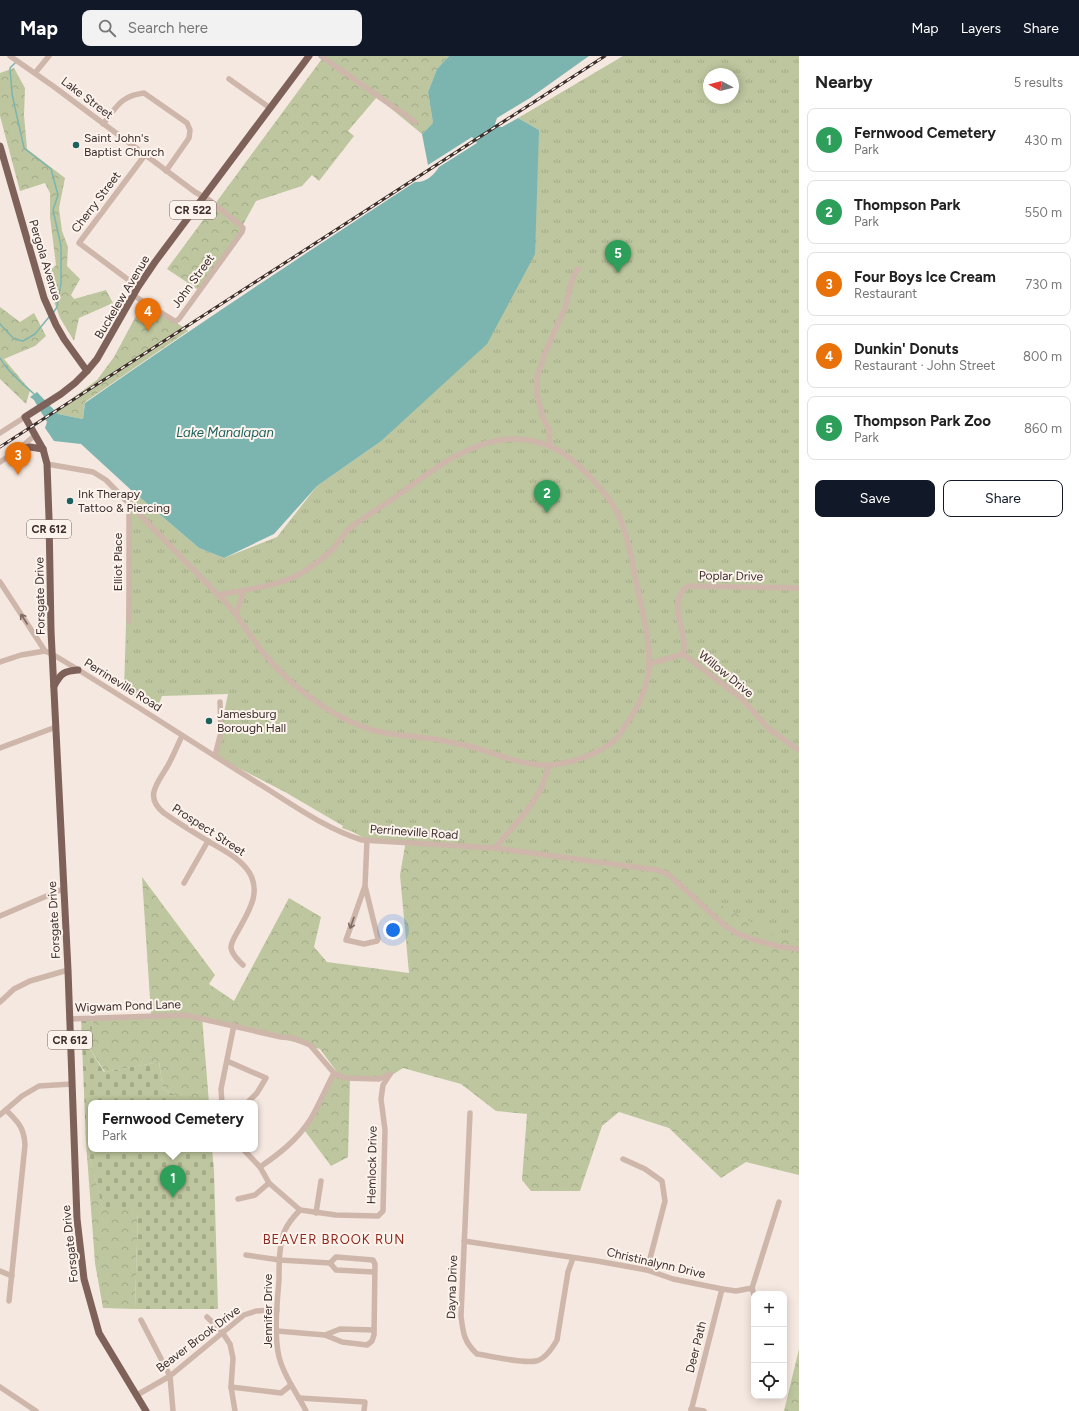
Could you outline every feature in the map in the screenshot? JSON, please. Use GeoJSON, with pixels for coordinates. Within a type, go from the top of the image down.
{"type":"FeatureCollection","features":[{"type":"Feature","properties":{"kind":"main road","name":"Buckelew Avenue"},"geometry":{"type":"LineString","coordinates":[[25,417],[75,383],[87,371],[104,347],[138,287],[203,197],[309,56]]}},
{"type":"Feature","properties":{"kind":"main road","name":"Pergola Avenue"},"geometry":{"type":"LineString","coordinates":[[0,146],[37,279],[49,311],[56,325],[87,371]]}},
{"type":"Feature","properties":{"kind":"main road","name":"Forsgate Drive"},"geometry":{"type":"LineString","coordinates":[[25,417],[42,449],[47,464],[49,653],[54,686],[56,726],[68,970],[77,1219],[84,1279],[99,1332],[146,1411]]}},
{"type":"Feature","properties":{"kind":"main road"},"geometry":{"type":"LineString","coordinates":[[18,450],[30,447],[42,449]]}},
{"type":"Feature","properties":{"kind":"main road"},"geometry":{"type":"LineString","coordinates":[[54,686],[59,675],[64,672],[78,670]]}},
{"type":"Feature","properties":{"kind":"street"},"geometry":{"type":"LineString","coordinates":[[35,73],[49,56]]}},
{"type":"Feature","properties":{"kind":"street"},"geometry":{"type":"LineString","coordinates":[[321,56],[415,122]]}},
{"type":"Feature","properties":{"kind":"street","name":"Lake Street"},"geometry":{"type":"LineString","coordinates":[[11,57],[35,73],[145,156],[240,224],[243,228],[242,232]]}},
{"type":"Feature","properties":{"kind":"street"},"geometry":{"type":"LineString","coordinates":[[230,79],[270,108]]}},
{"type":"Feature","properties":{"kind":"street"},"geometry":{"type":"LineString","coordinates":[[103,124],[123,99],[134,94],[144,93],[187,123],[190,130],[189,138],[166,171]]}},
{"type":"Feature","properties":{"kind":"street","name":"Cherry Street"},"geometry":{"type":"LineString","coordinates":[[138,287],[79,243],[145,156]]}},
{"type":"Feature","properties":{"kind":"street","name":"John Street"},"geometry":{"type":"LineString","coordinates":[[133,295],[172,320],[176,321],[179,319],[242,232]]}},
{"type":"Feature","properties":{"kind":"street"},"geometry":{"type":"LineString","coordinates":[[550,446],[549,429],[537,395],[537,377],[545,353],[565,308],[571,283],[576,271],[579,269]]}},
{"type":"Feature","properties":{"kind":"street","name":"CR 522"},"geometry":{"type":"LineString","coordinates":[[0,433],[25,417]]}},
{"type":"Feature","properties":{"kind":"street"},"geometry":{"type":"LineString","coordinates":[[0,462],[18,450],[35,435]]}},
{"type":"Feature","properties":{"kind":"street"},"geometry":{"type":"LineString","coordinates":[[47,464],[93,472],[106,480],[218,595],[228,604],[264,653],[293,683],[315,701],[339,717],[380,732],[435,739],[534,764],[549,765],[586,757],[615,740],[634,713],[642,697],[647,680],[649,664],[647,639],[628,541],[620,518],[608,497],[577,464],[550,446],[523,439],[496,440],[472,448],[444,463],[349,529],[330,551],[295,577],[218,595]]}},
{"type":"Feature","properties":{"kind":"street","name":"Elliot Place"},"geometry":{"type":"LineString","coordinates":[[129,504],[129,621]]}},
{"type":"Feature","properties":{"kind":"street"},"geometry":{"type":"LineString","coordinates":[[0,582],[49,653],[15,656],[0,662]]}},
{"type":"Feature","properties":{"kind":"street","name":"Poplar Drive"},"geometry":{"type":"LineString","coordinates":[[683,654],[684,644],[678,610],[678,600],[681,590],[688,586],[799,588]]}},
{"type":"Feature","properties":{"kind":"street"},"geometry":{"type":"LineString","coordinates":[[236,614],[244,590]]}},
{"type":"Feature","properties":{"kind":"street","name":"Perrineville Road"},"geometry":{"type":"LineString","coordinates":[[49,653],[108,687],[182,736],[331,828],[349,836],[367,840],[495,848],[642,868],[668,874],[724,925],[738,934],[781,947],[799,949]]}},
{"type":"Feature","properties":{"kind":"street","name":"Willow Drive"},"geometry":{"type":"LineString","coordinates":[[649,664],[683,654],[741,698],[769,729],[799,750]]}},
{"type":"Feature","properties":{"kind":"street"},"geometry":{"type":"LineString","coordinates":[[215,756],[221,732],[220,702]]}},
{"type":"Feature","properties":{"kind":"street"},"geometry":{"type":"LineString","coordinates":[[0,748],[56,726]]}},
{"type":"Feature","properties":{"kind":"street","name":"Prospect Street"},"geometry":{"type":"LineString","coordinates":[[182,736],[168,766],[154,790],[154,800],[158,808],[164,813],[235,858],[248,871],[253,879],[255,888],[252,906],[233,940],[231,947],[235,956],[243,965]]}},
{"type":"Feature","properties":{"kind":"street"},"geometry":{"type":"LineString","coordinates":[[495,848],[524,814],[536,797],[543,784],[549,765]]}},
{"type":"Feature","properties":{"kind":"street"},"geometry":{"type":"LineString","coordinates":[[365,886],[346,940],[364,944],[377,941],[378,939],[365,886],[367,840]]}},
{"type":"Feature","properties":{"kind":"street"},"geometry":{"type":"LineString","coordinates":[[184,883],[208,841]]}},
{"type":"Feature","properties":{"kind":"street"},"geometry":{"type":"LineString","coordinates":[[0,916],[64,889]]}},
{"type":"Feature","properties":{"kind":"street"},"geometry":{"type":"LineString","coordinates":[[0,1002],[14,989],[30,982],[68,970]]}},
{"type":"Feature","properties":{"kind":"street","name":"Wigwam Pond Lane"},"geometry":{"type":"LineString","coordinates":[[69,1019],[185,1015],[281,1037],[293,1038],[310,1045],[334,1073]]}},
{"type":"Feature","properties":{"kind":"street"},"geometry":{"type":"LineString","coordinates":[[222,1100],[221,1089],[234,1025]]}},
{"type":"Feature","properties":{"kind":"street"},"geometry":{"type":"LineString","coordinates":[[227,1061],[266,1078],[250,1100]]}},
{"type":"Feature","properties":{"kind":"street"},"geometry":{"type":"LineString","coordinates":[[260,1167],[282,1152],[298,1136],[310,1120],[334,1073]]}},
{"type":"Feature","properties":{"kind":"street","name":"Hemlock Drive"},"geometry":{"type":"LineString","coordinates":[[300,1210],[336,1215],[378,1216],[383,1211],[385,1130],[381,1098],[383,1085],[390,1074],[379,1079],[374,1079],[344,1078],[334,1073]]}},
{"type":"Feature","properties":{"kind":"street"},"geometry":{"type":"LineString","coordinates":[[0,1116],[22,1096],[39,1086],[72,1084]]}},
{"type":"Feature","properties":{"kind":"street"},"geometry":{"type":"LineString","coordinates":[[6,1110],[21,1128],[24,1134],[25,1145],[9,1301]]}},
{"type":"Feature","properties":{"kind":"street","name":"Dayna Drive"},"geometry":{"type":"LineString","coordinates":[[470,1113],[461,1316],[465,1341],[477,1354],[537,1361],[553,1348],[558,1340],[568,1272],[573,1258]]}},
{"type":"Feature","properties":{"kind":"street"},"geometry":{"type":"LineString","coordinates":[[247,1152],[260,1167],[269,1183],[300,1210]]}},
{"type":"Feature","properties":{"kind":"street"},"geometry":{"type":"LineString","coordinates":[[623,1160],[645,1169],[662,1181],[665,1201],[647,1270]]}},
{"type":"Feature","properties":{"kind":"street"},"geometry":{"type":"LineString","coordinates":[[316,1213],[321,1181]]}},
{"type":"Feature","properties":{"kind":"street"},"geometry":{"type":"LineString","coordinates":[[238,1199],[255,1195],[269,1183]]}},
{"type":"Feature","properties":{"kind":"street"},"geometry":{"type":"LineString","coordinates":[[753,1291],[752,1288],[779,1202]]}},
{"type":"Feature","properties":{"kind":"street","name":"Jennifer Drive"},"geometry":{"type":"LineString","coordinates":[[300,1210],[291,1220],[284,1232],[280,1260],[277,1331],[279,1355],[284,1373],[306,1411]]}},
{"type":"Feature","properties":{"kind":"street","name":"Christinalynn Drive"},"geometry":{"type":"LineString","coordinates":[[464,1241],[647,1270],[673,1279],[722,1289],[736,1291],[752,1288]]}},
{"type":"Feature","properties":{"kind":"street"},"geometry":{"type":"LineString","coordinates":[[246,1255],[280,1260],[330,1263],[336,1270],[374,1272]]}},
{"type":"Feature","properties":{"kind":"street"},"geometry":{"type":"LineString","coordinates":[[277,1331],[325,1335],[342,1342],[367,1345],[372,1341],[374,1330],[375,1264],[373,1260],[336,1257],[330,1263]]}},
{"type":"Feature","properties":{"kind":"street"},"geometry":{"type":"LineString","coordinates":[[0,1271],[12,1276]]}},
{"type":"Feature","properties":{"kind":"street","name":"Deer Path"},"geometry":{"type":"LineString","coordinates":[[691,1410],[722,1289]]}},
{"type":"Feature","properties":{"kind":"street","name":"Beaver Brook Drive"},"geometry":{"type":"LineString","coordinates":[[137,1395],[170,1376],[244,1315],[256,1311],[277,1310]]}},
{"type":"Feature","properties":{"kind":"street"},"geometry":{"type":"LineString","coordinates":[[207,1317],[222,1332],[230,1344],[233,1358],[231,1387],[235,1411]]}},
{"type":"Feature","properties":{"kind":"street"},"geometry":{"type":"LineString","coordinates":[[141,1320],[170,1376],[173,1411]]}},
{"type":"Feature","properties":{"kind":"street"},"geometry":{"type":"LineString","coordinates":[[325,1335],[340,1330],[374,1330]]}},
{"type":"Feature","properties":{"kind":"street"},"geometry":{"type":"LineString","coordinates":[[231,1387],[281,1393],[291,1385]]}},
{"type":"Feature","properties":{"kind":"street"},"geometry":{"type":"LineString","coordinates":[[0,1387],[36,1411]]}},
{"type":"Feature","properties":{"kind":"street"},"geometry":{"type":"LineString","coordinates":[[299,1398],[365,1402],[364,1411]]}},
{"type":"Feature","properties":{"kind":"street"},"geometry":{"type":"LineString","coordinates":[[691,1410],[704,1411]]}},
{"type":"Feature","properties":{"kind":"green space"},"geometry":{"type":"Polygon","coordinates":[[[324,56],[449,56],[437,69],[428,92],[433,123],[422,134],[377,97],[348,131],[354,136],[319,181],[312,175],[302,186],[256,201],[226,256],[200,291],[167,269],[324,56]]]}},
{"type":"Feature","properties":{"kind":"green space"},"geometry":{"type":"Polygon","coordinates":[[[623,56],[799,56],[799,940],[782,940],[668,874],[495,848],[367,840],[285,792],[215,756],[228,694],[162,696],[157,709],[124,691],[130,489],[199,548],[224,558],[277,537],[317,486],[380,442],[539,130],[518,118],[623,56]]]}},
{"type":"Feature","properties":{"kind":"green space"},"geometry":{"type":"Polygon","coordinates":[[[14,68],[25,88],[24,115],[27,149],[65,178],[59,208],[62,231],[68,247],[67,266],[80,279],[71,295],[74,299],[106,290],[113,303],[79,318],[74,341],[60,318],[46,275],[56,265],[50,217],[50,193],[45,183],[20,191],[0,116],[0,73],[14,68]]]}},
{"type":"Feature","properties":{"kind":"green space"},"geometry":{"type":"Polygon","coordinates":[[[799,199],[799,1175],[746,1162],[721,1178],[669,1128],[619,1112],[602,1126],[580,1191],[531,1191],[522,1180],[527,1114],[496,1111],[461,1084],[403,1068],[386,1079],[350,1078],[348,1157],[331,1166],[305,1131],[337,1072],[320,1049],[202,1017],[209,1100],[178,1100],[177,1096],[163,1089],[159,1062],[105,1072],[90,1049],[93,1017],[151,1014],[142,877],[215,975],[209,984],[234,1001],[289,898],[321,917],[314,947],[327,962],[409,973],[400,875],[406,840],[359,834],[342,828],[351,805],[799,199]]]}},
{"type":"Feature","properties":{"kind":"green space"},"geometry":{"type":"Polygon","coordinates":[[[145,299],[188,331],[85,402],[83,419],[58,414],[55,411],[97,380],[114,357],[145,299]]]}},
{"type":"Feature","properties":{"kind":"green space"},"geometry":{"type":"Polygon","coordinates":[[[0,307],[20,322],[34,313],[46,336],[35,346],[4,359],[30,390],[26,404],[0,379],[0,307]]]}},
{"type":"Feature","properties":{"kind":"green space"},"geometry":{"type":"Polygon","coordinates":[[[93,1017],[90,1049],[104,1072],[159,1062],[163,1089],[177,1096],[178,1100],[88,1100],[88,1150],[86,1142],[81,1018],[93,1017]]]}},
{"type":"Feature","properties":{"kind":"green space"},"geometry":{"type":"Polygon","coordinates":[[[86,1142],[103,1209],[138,1210],[135,1309],[103,1308],[95,1263],[86,1142]]]}},
{"type":"Feature","properties":{"kind":"green space"},"geometry":{"type":"Polygon","coordinates":[[[88,1152],[212,1152],[218,1309],[135,1309],[138,1210],[103,1210],[88,1152]]]}},
{"type":"Feature","properties":{"kind":"green space"},"geometry":{"type":"Polygon","coordinates":[[[799,1349],[799,1411],[784,1411],[799,1349]]]}},
{"type":"Feature","properties":{"kind":"water","name":"Lake Manalapan"},"geometry":{"type":"Polygon","coordinates":[[[449,56],[589,56],[530,98],[497,118],[495,124],[498,127],[502,127],[518,118],[539,130],[535,254],[487,344],[380,442],[317,486],[274,534],[224,558],[199,548],[130,489],[81,444],[54,441],[45,428],[47,422],[34,400],[30,397],[37,392],[58,414],[83,419],[85,403],[373,209],[415,182],[423,181],[429,178],[439,167],[477,143],[472,137],[428,165],[422,134],[433,123],[428,92],[437,69],[449,56]]]}},
{"type":"Feature","properties":{"kind":"waterway"},"geometry":{"type":"LineString","coordinates":[[16,62],[10,68],[12,94],[24,148],[51,169],[58,195],[53,210],[61,246],[61,283],[57,307],[53,313]]}},
{"type":"Feature","properties":{"kind":"waterway"},"geometry":{"type":"LineString","coordinates":[[0,324],[14,339],[23,341],[35,334],[49,317]]}},
{"type":"Feature","properties":{"kind":"waterway"},"geometry":{"type":"LineString","coordinates":[[0,358],[11,373],[34,394]]}},
{"type":"Feature","properties":{"kind":"railway"},"geometry":{"type":"LineString","coordinates":[[0,447],[605,56]]}},
{"type":"Feature","properties":{"kind":"place","name":"Saint John's Baptist Church"},"geometry":{"type":"Point","coordinates":[76,145]}},
{"type":"Feature","properties":{"kind":"place","name":"Thompson Park Zoo"},"geometry":{"type":"Point","coordinates":[618,273]}},
{"type":"Feature","properties":{"kind":"place","name":"Dunkin' Donuts"},"geometry":{"type":"Point","coordinates":[148,331]}},
{"type":"Feature","properties":{"kind":"place","name":"Four Boys Ice Cream"},"geometry":{"type":"Point","coordinates":[18,475]}},
{"type":"Feature","properties":{"kind":"place","name":"Ink Therapy Tattoo & Piercing"},"geometry":{"type":"Point","coordinates":[70,501]}},
{"type":"Feature","properties":{"kind":"place","name":"Thompson Park"},"geometry":{"type":"Point","coordinates":[547,513]}},
{"type":"Feature","properties":{"kind":"place","name":"Jamesburg Borough Hall"},"geometry":{"type":"Point","coordinates":[209,721]}},
{"type":"Feature","properties":{"kind":"place","name":"Fernwood Cemetery"},"geometry":{"type":"Point","coordinates":[173,1198]}},
{"type":"Feature","properties":{"kind":"district","name":"BEAVER BROOK RUN"},"geometry":{"type":"Point","coordinates":[334,1239]}}]}
